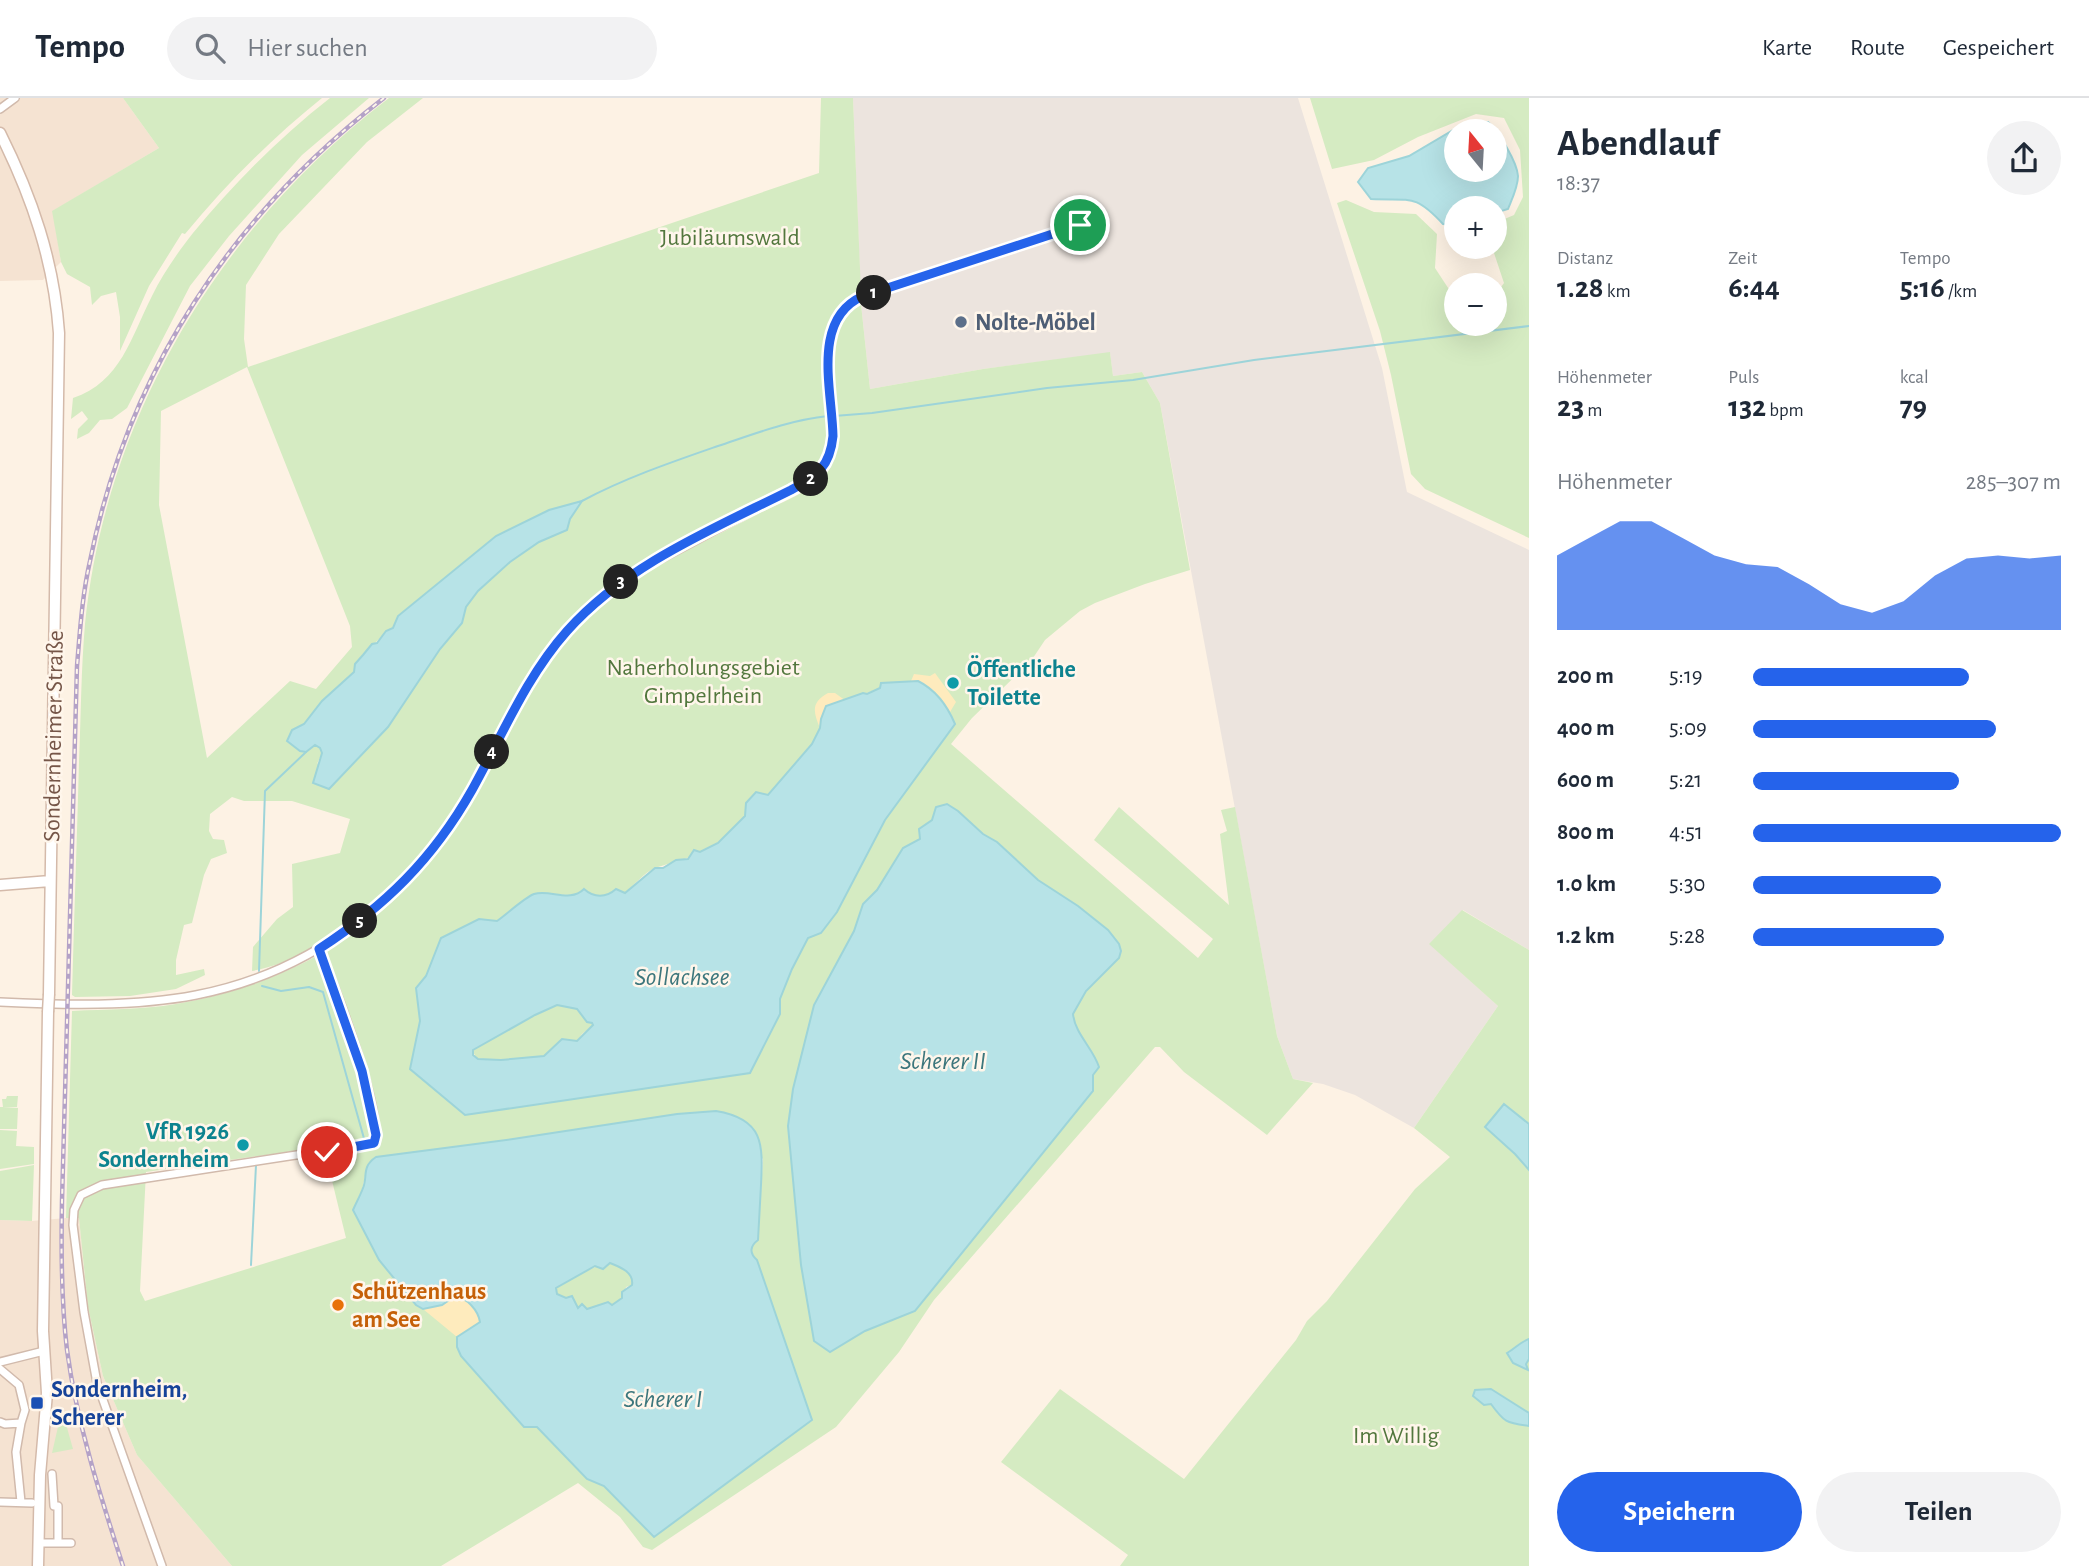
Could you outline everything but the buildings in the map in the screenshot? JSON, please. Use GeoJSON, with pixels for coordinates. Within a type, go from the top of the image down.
{"type":"FeatureCollection","features":[{"type":"Feature","properties":{"kind":"main road","name":"Sondernheimer Straße"},"geometry":{"type":"LineString","coordinates":[[0,132],[25,187],[45,242],[55,292],[59,333],[44,1351],[47,1393],[40,1475],[37,1566]]}},
{"type":"Feature","properties":{"kind":"main road"},"geometry":{"type":"LineString","coordinates":[[0,885],[50,881]]}},
{"type":"Feature","properties":{"kind":"street"},"geometry":{"type":"LineString","coordinates":[[0,108],[15,98]]}},
{"type":"Feature","properties":{"kind":"street"},"geometry":{"type":"LineString","coordinates":[[0,1002],[124,1003],[196,995],[257,978],[319,949],[376,909],[405,882],[433,849],[468,797],[539,668],[581,616],[615,586],[653,562],[812,478],[829,458],[833,425],[829,337],[836,318],[854,301],[1093,220]]}},
{"type":"Feature","properties":{"kind":"street"},"geometry":{"type":"LineString","coordinates":[[162,1566],[97,1383],[78,1273],[74,1210],[81,1195],[97,1186],[374,1143],[376,1135],[372,1108],[362,1071],[319,949]]}},
{"type":"Feature","properties":{"kind":"street"},"geometry":{"type":"LineString","coordinates":[[0,1362],[44,1351]]}},
{"type":"Feature","properties":{"kind":"street"},"geometry":{"type":"LineString","coordinates":[[0,1369],[19,1385],[25,1410],[16,1452],[21,1502]]}},
{"type":"Feature","properties":{"kind":"street"},"geometry":{"type":"LineString","coordinates":[[0,1422],[21,1423]]}},
{"type":"Feature","properties":{"kind":"street"},"geometry":{"type":"LineString","coordinates":[[52,1474],[54,1506],[58,1506],[58,1543]]}},
{"type":"Feature","properties":{"kind":"street"},"geometry":{"type":"LineString","coordinates":[[0,1502],[32,1503]]}},
{"type":"Feature","properties":{"kind":"street"},"geometry":{"type":"LineString","coordinates":[[38,1543],[71,1544]]}},
{"type":"Feature","properties":{"kind":"shaded area"},"geometry":{"type":"Polygon","coordinates":[[[0,98],[123,98],[159,148],[53,211],[61,262],[43,280],[0,281],[0,98]]]}},
{"type":"Feature","properties":{"kind":"shaded area","name":"Nolte-Möbel"},"geometry":{"type":"Polygon","coordinates":[[[853,98],[1298,98],[1382,368],[1407,492],[1529,550],[1529,950],[1463,910],[1430,944],[1498,1006],[1414,1128],[1355,1095],[1323,1084],[1293,1079],[1277,1036],[1160,403],[1142,372],[1113,376],[1110,353],[983,369],[870,389],[861,304],[853,98]]]}},
{"type":"Feature","properties":{"kind":"shaded area"},"geometry":{"type":"Polygon","coordinates":[[[79,1218],[88,1307],[103,1376],[137,1455],[232,1566],[0,1566],[0,1220],[79,1218]]]}},
{"type":"Feature","properties":{"kind":"green space"},"geometry":{"type":"Polygon","coordinates":[[[123,98],[322,98],[267,145],[185,234],[182,233],[149,286],[120,351],[120,317],[116,292],[101,296],[92,305],[90,287],[67,274],[61,262],[52,211],[159,148],[123,98]]]}},
{"type":"Feature","properties":{"kind":"green space"},"geometry":{"type":"Polygon","coordinates":[[[330,98],[369,98],[302,155],[229,236],[190,286],[127,408],[112,419],[100,420],[89,433],[77,439],[78,429],[88,419],[82,411],[71,419],[73,398],[89,391],[114,370],[152,296],[182,248],[241,179],[330,98]]]}},
{"type":"Feature","properties":{"kind":"green space","name":"Jubiläumswald"},"geometry":{"type":"Polygon","coordinates":[[[389,98],[423,98],[367,142],[279,234],[246,285],[244,339],[248,367],[819,173],[821,98],[853,98],[861,293],[839,309],[828,329],[824,352],[828,428],[823,452],[810,474],[635,569],[575,617],[533,672],[466,795],[436,840],[416,866],[392,890],[340,933],[282,963],[252,971],[253,947],[277,919],[293,907],[292,864],[340,853],[350,819],[292,801],[244,801],[232,797],[210,814],[209,831],[213,839],[224,840],[227,853],[211,859],[204,875],[192,923],[184,925],[176,960],[176,975],[204,969],[205,975],[176,989],[130,996],[75,997],[72,995],[85,624],[97,546],[118,471],[146,399],[182,330],[225,265],[274,204],[329,148],[389,98]],[[247,367],[161,411],[159,505],[207,758],[290,681],[316,689],[352,647],[350,626],[247,367]],[[581,502],[428,593],[398,616],[393,628],[371,648],[355,672],[322,701],[304,724],[292,730],[306,752],[315,745],[320,748],[322,753],[317,764],[440,649],[462,623],[466,607],[478,591],[510,562],[539,542],[567,530],[570,519],[581,502]]]}},
{"type":"Feature","properties":{"kind":"green space"},"geometry":{"type":"Polygon","coordinates":[[[1310,98],[1529,98],[1529,538],[1425,489],[1411,474],[1380,331],[1337,203],[1346,200],[1374,212],[1416,214],[1437,234],[1435,268],[1444,282],[1444,336],[1507,336],[1507,273],[1501,273],[1496,259],[1507,259],[1507,218],[1514,215],[1523,197],[1520,150],[1507,119],[1476,114],[1463,119],[1444,119],[1444,127],[1374,160],[1332,169],[1310,98]]]}},
{"type":"Feature","properties":{"kind":"green space","name":"Naherholungsgebiet Gimpelrhein"},"geometry":{"type":"Polygon","coordinates":[[[861,304],[870,389],[983,369],[1110,352],[1113,376],[1142,372],[1160,403],[1190,570],[1145,584],[1080,611],[1045,640],[1031,661],[972,718],[951,744],[1198,958],[1213,939],[1094,840],[1119,807],[1229,905],[1220,834],[1227,831],[1221,810],[1235,807],[1277,1036],[1293,1079],[1313,1083],[1267,1135],[1184,1072],[1160,1047],[1155,1047],[934,1300],[899,1352],[836,1427],[652,1550],[643,1547],[620,1517],[578,1483],[441,1566],[232,1566],[137,1455],[103,1376],[88,1307],[79,1218],[66,1218],[72,1011],[176,1004],[224,993],[270,978],[313,958],[352,934],[389,904],[422,871],[452,833],[545,669],[579,626],[617,593],[654,568],[804,491],[828,471],[836,452],[838,429],[833,356],[836,335],[844,317],[861,304]],[[880,688],[846,701],[820,728],[812,744],[768,795],[746,803],[745,816],[709,848],[651,870],[625,893],[613,892],[599,897],[580,893],[535,894],[497,921],[441,938],[426,976],[416,989],[420,1020],[410,1069],[465,1115],[780,1014],[780,999],[808,938],[821,933],[885,820],[955,724],[880,688]],[[936,807],[932,820],[920,839],[903,849],[877,890],[863,904],[854,931],[814,1005],[793,1089],[788,1126],[801,1265],[814,1341],[830,1352],[865,1331],[915,1311],[1092,1086],[1093,1075],[1099,1067],[1077,1028],[1073,1014],[1086,991],[1119,958],[1121,951],[1114,937],[1078,906],[1038,880],[958,811],[936,807]],[[716,1111],[677,1114],[376,1157],[369,1165],[359,1196],[379,1260],[416,1305],[423,1309],[455,1296],[461,1356],[524,1427],[537,1427],[587,1479],[604,1486],[654,1537],[812,1420],[751,1252],[758,1240],[763,1159],[716,1111]],[[336,1145],[146,1172],[140,1291],[145,1301],[346,1238],[326,1156],[336,1145]]]}},
{"type":"Feature","properties":{"kind":"green space","name":"Im Willig"},"geometry":{"type":"Polygon","coordinates":[[[1462,910],[1529,950],[1529,1124],[1504,1105],[1529,1143],[1529,1566],[1120,1566],[1128,1555],[1001,1462],[1060,1389],[1184,1479],[1296,1340],[1307,1321],[1327,1301],[1415,1189],[1450,1157],[1414,1128],[1498,1006],[1429,944],[1462,910]]]}},
{"type":"Feature","properties":{"kind":"green space"},"geometry":{"type":"Polygon","coordinates":[[[557,1005],[578,1009],[593,1025],[577,1041],[562,1040],[544,1056],[477,1059],[472,1050],[557,1005]]]}},
{"type":"Feature","properties":{"kind":"green space"},"geometry":{"type":"Polygon","coordinates":[[[18,1096],[17,1107],[3,1107],[2,1099],[18,1096]]]}},
{"type":"Feature","properties":{"kind":"green space"},"geometry":{"type":"Polygon","coordinates":[[[0,1107],[18,1108],[17,1129],[0,1129],[0,1107]]]}},
{"type":"Feature","properties":{"kind":"green space"},"geometry":{"type":"Polygon","coordinates":[[[0,1130],[17,1131],[16,1146],[34,1147],[34,1164],[0,1169],[0,1130]]]}},
{"type":"Feature","properties":{"kind":"green space"},"geometry":{"type":"Polygon","coordinates":[[[34,1165],[32,1221],[0,1220],[0,1171],[34,1165]]]}},
{"type":"Feature","properties":{"kind":"green space"},"geometry":{"type":"Polygon","coordinates":[[[610,1263],[626,1271],[632,1280],[632,1285],[626,1287],[623,1298],[612,1305],[608,1302],[591,1308],[578,1308],[573,1301],[557,1294],[556,1288],[568,1280],[610,1263]]]}},
{"type":"Feature","properties":{"kind":"green space"},"geometry":{"type":"Polygon","coordinates":[[[64,1417],[73,1449],[52,1453],[60,1418],[64,1417]]]}},
{"type":"Feature","properties":{"kind":"sand"},"geometry":{"type":"Polygon","coordinates":[[[935,673],[956,702],[950,712],[941,698],[911,681],[914,674],[930,676],[935,673]]]}},
{"type":"Feature","properties":{"kind":"sand"},"geometry":{"type":"Polygon","coordinates":[[[835,693],[846,701],[839,701],[823,712],[820,728],[815,708],[822,696],[835,693]]]}},
{"type":"Feature","properties":{"kind":"sand"},"geometry":{"type":"Polygon","coordinates":[[[455,1296],[471,1305],[480,1322],[457,1337],[423,1309],[442,1305],[455,1296]]]}},
{"type":"Feature","properties":{"kind":"water"},"geometry":{"type":"Polygon","coordinates":[[[1444,135],[1444,182],[1507,182],[1507,148],[1518,176],[1508,209],[1507,196],[1444,196],[1444,224],[1418,203],[1371,199],[1358,182],[1368,168],[1409,156],[1444,135]]]}},
{"type":"Feature","properties":{"kind":"water"},"geometry":{"type":"Polygon","coordinates":[[[582,501],[570,519],[567,530],[539,542],[510,562],[478,591],[466,607],[462,623],[440,649],[388,727],[329,789],[313,783],[322,753],[315,745],[306,752],[300,751],[287,741],[292,730],[304,724],[322,701],[354,672],[355,664],[372,644],[377,643],[386,631],[393,628],[398,616],[496,536],[549,510],[582,501]]]}},
{"type":"Feature","properties":{"kind":"water","name":"Sollachsee"},"geometry":{"type":"Polygon","coordinates":[[[918,681],[940,699],[955,724],[885,820],[837,912],[821,933],[808,938],[780,999],[780,1014],[750,1073],[465,1115],[410,1069],[420,1021],[416,988],[426,976],[441,938],[479,919],[497,921],[534,894],[573,895],[584,889],[600,896],[616,889],[625,893],[655,868],[663,868],[676,860],[688,859],[694,850],[700,852],[718,843],[745,816],[746,803],[756,792],[768,795],[812,744],[826,706],[867,694],[880,688],[881,683],[918,681]],[[557,1005],[473,1050],[473,1055],[478,1059],[501,1060],[544,1056],[562,1039],[577,1041],[593,1025],[587,1022],[577,1009],[557,1005]]]}},
{"type":"Feature","properties":{"kind":"water","name":"Scherer II"},"geometry":{"type":"Polygon","coordinates":[[[947,804],[983,834],[997,842],[1038,880],[1108,930],[1119,944],[1119,958],[1086,991],[1073,1014],[1077,1028],[1099,1067],[1093,1075],[1093,1091],[915,1311],[865,1331],[830,1352],[814,1341],[801,1265],[788,1126],[793,1089],[814,1005],[854,931],[863,904],[877,890],[903,848],[920,839],[919,829],[932,820],[936,807],[947,804]]]}},
{"type":"Feature","properties":{"kind":"water"},"geometry":{"type":"Polygon","coordinates":[[[1504,1104],[1529,1124],[1529,1170],[1485,1127],[1504,1104]]]}},
{"type":"Feature","properties":{"kind":"water","name":"Scherer I"},"geometry":{"type":"Polygon","coordinates":[[[716,1111],[732,1115],[744,1120],[757,1136],[762,1157],[761,1185],[758,1240],[752,1247],[752,1252],[812,1420],[654,1537],[604,1486],[587,1479],[537,1427],[524,1427],[461,1356],[457,1337],[480,1322],[471,1305],[455,1296],[442,1305],[423,1309],[416,1305],[379,1260],[353,1210],[364,1184],[368,1165],[376,1157],[677,1114],[716,1111]],[[610,1263],[603,1269],[595,1266],[556,1288],[557,1294],[566,1298],[572,1296],[578,1308],[582,1304],[587,1309],[608,1302],[612,1305],[622,1298],[622,1292],[632,1285],[632,1280],[629,1273],[610,1263]]]}},
{"type":"Feature","properties":{"kind":"water"},"geometry":{"type":"Polygon","coordinates":[[[1529,1339],[1529,1359],[1526,1364],[1528,1370],[1513,1363],[1507,1353],[1529,1339]]]}},
{"type":"Feature","properties":{"kind":"water"},"geometry":{"type":"Polygon","coordinates":[[[1491,1389],[1529,1413],[1529,1426],[1506,1421],[1491,1404],[1484,1405],[1473,1396],[1475,1390],[1491,1389]]]}},
{"type":"Feature","properties":{"kind":"waterway"},"geometry":{"type":"LineString","coordinates":[[834,416],[1047,388],[1133,380],[1254,360],[1529,326]]}},
{"type":"Feature","properties":{"kind":"waterway"},"geometry":{"type":"LineString","coordinates":[[582,501],[666,464],[718,446],[786,424],[828,416]]}},
{"type":"Feature","properties":{"kind":"waterway"},"geometry":{"type":"LineString","coordinates":[[259,971],[265,791],[306,752]]}},
{"type":"Feature","properties":{"kind":"waterway"},"geometry":{"type":"LineString","coordinates":[[262,986],[281,991],[309,987],[323,992],[365,1142]]}},
{"type":"Feature","properties":{"kind":"waterway"},"geometry":{"type":"LineString","coordinates":[[251,1265],[256,1165]]}},
{"type":"Feature","properties":{"kind":"railway"},"geometry":{"type":"LineString","coordinates":[[123,1566],[83,1432],[71,1378],[63,1294],[62,1201],[77,666],[87,574],[107,492],[131,425],[160,362],[194,302],[234,246],[279,193],[329,144],[384,98]]}},
{"type":"Feature","properties":{"kind":"place","name":"Nolte-Möbel"},"geometry":{"type":"Point","coordinates":[961,322]}},
{"type":"Feature","properties":{"kind":"place","name":"Öffentliche Toilette"},"geometry":{"type":"Point","coordinates":[953,683]}},
{"type":"Feature","properties":{"kind":"place","name":"VfR 1926 Sondernheim"},"geometry":{"type":"Point","coordinates":[243,1145]}},
{"type":"Feature","properties":{"kind":"place","name":"Schützenhaus am See"},"geometry":{"type":"Point","coordinates":[338,1305]}},
{"type":"Feature","properties":{"kind":"place","name":"Sondernheim, Scherer"},"geometry":{"type":"Point","coordinates":[37,1403]}},
{"type":"Feature","properties":{"kind":"route"},"geometry":{"type":"LineString","coordinates":[[327,1152],[374,1143],[376,1135],[362,1071],[319,949],[376,909],[405,882],[433,849],[473,789],[546,657],[581,616],[615,586],[670,552],[812,478],[823,467],[829,458],[833,436],[829,337],[836,318],[854,301],[1080,225]]}}]}
